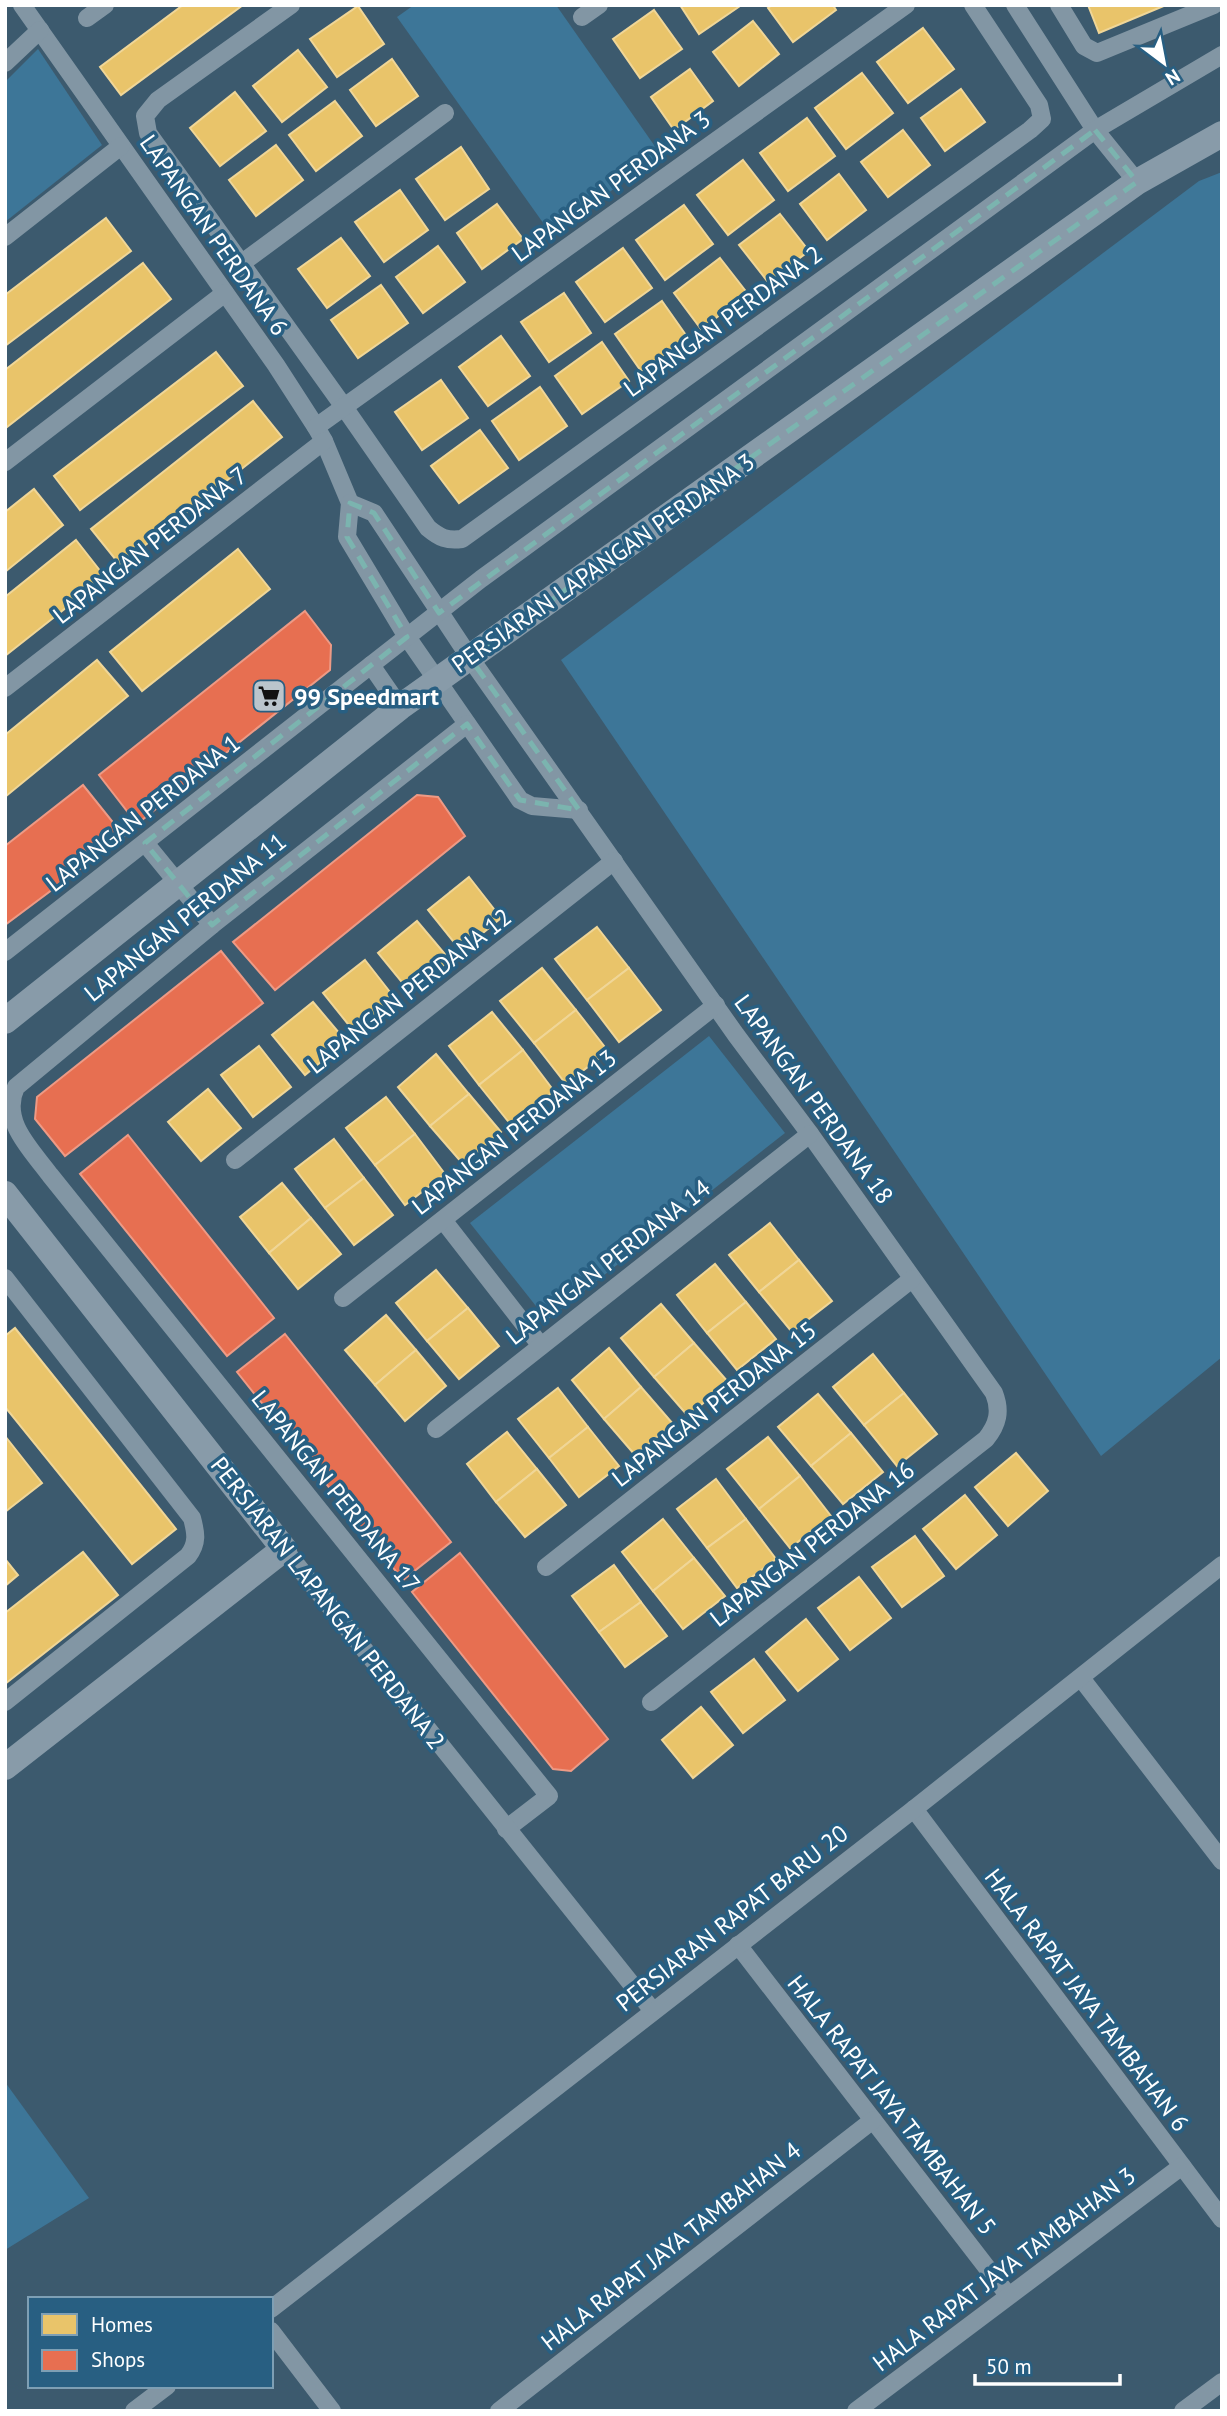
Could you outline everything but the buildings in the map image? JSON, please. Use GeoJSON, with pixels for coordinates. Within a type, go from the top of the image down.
{"type":"FeatureCollection","features":[{"type":"Feature","properties":{"kind":"street","name":"LAPANGAN PERDANA 6"},"geometry":{"type":"LineString","coordinates":[[22,5],[276,365],[320,434],[350,503],[347,537],[407,637],[437,680]]}},
{"type":"Feature","properties":{"kind":"street"},"geometry":{"type":"LineString","coordinates":[[87,18],[105,5]]}},
{"type":"Feature","properties":{"kind":"street"},"geometry":{"type":"LineString","coordinates":[[291,5],[158,100],[145,116],[148,133],[344,407]]}},
{"type":"Feature","properties":{"kind":"street"},"geometry":{"type":"LineString","coordinates":[[582,17],[599,5]]}},
{"type":"Feature","properties":{"kind":"street","name":"LAPANGAN PERDANA 3"},"geometry":{"type":"LineString","coordinates":[[320,434],[344,407],[906,5]]}},
{"type":"Feature","properties":{"kind":"street","name":"LAPANGAN PERDANA 2"},"geometry":{"type":"LineString","coordinates":[[344,407],[428,528],[440,538],[463,539],[1008,146],[1042,118],[1039,105],[973,5]]}},
{"type":"Feature","properties":{"kind":"street"},"geometry":{"type":"LineString","coordinates":[[1015,5],[1095,130],[1137,182]]}},
{"type":"Feature","properties":{"kind":"street"},"geometry":{"type":"LineString","coordinates":[[1059,5],[1084,46],[1097,53],[1214,5]]}},
{"type":"Feature","properties":{"kind":"street"},"geometry":{"type":"LineString","coordinates":[[5,64],[40,30]]}},
{"type":"Feature","properties":{"kind":"street"},"geometry":{"type":"LineString","coordinates":[[1095,130],[1222,55]]}},
{"type":"Feature","properties":{"kind":"street"},"geometry":{"type":"LineString","coordinates":[[242,264],[445,113]]}},
{"type":"Feature","properties":{"kind":"street","name":"LAPANGAN PERDANA 1"},"geometry":{"type":"LineString","coordinates":[[5,952],[492,570],[1095,130]]}},
{"type":"Feature","properties":{"kind":"street","name":"PERSIARAN LAPANGAN PERDANA 3"},"geometry":{"type":"LineString","coordinates":[[5,1021],[437,680],[1137,182],[1222,134]]}},
{"type":"Feature","properties":{"kind":"street"},"geometry":{"type":"LineString","coordinates":[[5,237],[121,146]]}},
{"type":"Feature","properties":{"kind":"street"},"geometry":{"type":"LineString","coordinates":[[5,461],[225,293]]}},
{"type":"Feature","properties":{"kind":"street","name":"LAPANGAN PERDANA 7"},"geometry":{"type":"LineString","coordinates":[[5,688],[320,434]]}},
{"type":"Feature","properties":{"kind":"street"},"geometry":{"type":"LineString","coordinates":[[350,503],[374,513],[439,612]]}},
{"type":"Feature","properties":{"kind":"street","name":"LAPANGAN PERDANA 18"},"geometry":{"type":"LineString","coordinates":[[439,612],[994,1393],[998,1404],[997,1419]]}},
{"type":"Feature","properties":{"kind":"street"},"geometry":{"type":"LineString","coordinates":[[371,665],[400,707]]}},
{"type":"Feature","properties":{"kind":"street"},"geometry":{"type":"LineString","coordinates":[[437,680],[520,800],[532,806],[579,810]]}},
{"type":"Feature","properties":{"kind":"street","name":"LAPANGAN PERDANA 11"},"geometry":{"type":"LineString","coordinates":[[50,1175],[12,1125],[9,1100],[16,1087],[212,925],[467,724]]}},
{"type":"Feature","properties":{"kind":"street"},"geometry":{"type":"LineString","coordinates":[[145,843],[212,925]]}},
{"type":"Feature","properties":{"kind":"street","name":"LAPANGAN PERDANA 12"},"geometry":{"type":"LineString","coordinates":[[235,1160],[614,861]]}},
{"type":"Feature","properties":{"kind":"street","name":"LAPANGAN PERDANA 13"},"geometry":{"type":"LineString","coordinates":[[343,1298],[716,1005]]}},
{"type":"Feature","properties":{"kind":"street","name":"LAPANGAN PERDANA 14"},"geometry":{"type":"LineString","coordinates":[[436,1429],[810,1134]]}},
{"type":"Feature","properties":{"kind":"street","name":"LAPANGAN PERDANA 17"},"geometry":{"type":"LineString","coordinates":[[50,1175],[549,1796],[506,1829]]}},
{"type":"Feature","properties":{"kind":"street","name":"PERSIARAN LAPANGAN PERDANA 2"},"geometry":{"type":"LineString","coordinates":[[5,1194],[653,2011]]}},
{"type":"Feature","properties":{"kind":"street"},"geometry":{"type":"LineString","coordinates":[[443,1220],[541,1346]]}},
{"type":"Feature","properties":{"kind":"street"},"geometry":{"type":"LineString","coordinates":[[5,1278],[192,1518],[196,1532],[195,1546],[188,1556],[5,1702]]}},
{"type":"Feature","properties":{"kind":"street","name":"LAPANGAN PERDANA 15"},"geometry":{"type":"LineString","coordinates":[[546,1567],[912,1279]]}},
{"type":"Feature","properties":{"kind":"street","name":"LAPANGAN PERDANA 16"},"geometry":{"type":"LineString","coordinates":[[651,1702],[986,1439],[994,1429],[997,1419]]}},
{"type":"Feature","properties":{"kind":"street"},"geometry":{"type":"LineString","coordinates":[[5,1768],[284,1549]]}},
{"type":"Feature","properties":{"kind":"street","name":"PERSIARAN RAPAT BARU 20"},"geometry":{"type":"LineString","coordinates":[[273,2307],[914,1809],[1222,1565]]}},
{"type":"Feature","properties":{"kind":"street"},"geometry":{"type":"LineString","coordinates":[[1081,1678],[1222,1861]]}},
{"type":"Feature","properties":{"kind":"street","name":"HALA RAPAT JAYA TAMBAHAN 6"},"geometry":{"type":"LineString","coordinates":[[914,1809],[1222,2219]]}},
{"type":"Feature","properties":{"kind":"street","name":"HALA RAPAT JAYA TAMBAHAN 5"},"geometry":{"type":"LineString","coordinates":[[738,1945],[1008,2295]]}},
{"type":"Feature","properties":{"kind":"street","name":"HALA RAPAT JAYA TAMBAHAN 4"},"geometry":{"type":"LineString","coordinates":[[499,2411],[873,2120]]}},
{"type":"Feature","properties":{"kind":"street","name":"HALA RAPAT JAYA TAMBAHAN 3"},"geometry":{"type":"LineString","coordinates":[[856,2411],[1182,2166]]}},
{"type":"Feature","properties":{"kind":"street"},"geometry":{"type":"LineString","coordinates":[[273,2334],[332,2411]]}},
{"type":"Feature","properties":{"kind":"street"},"geometry":{"type":"LineString","coordinates":[[1183,2411],[1222,2382]]}},
{"type":"Feature","properties":{"kind":"street"},"geometry":{"type":"LineString","coordinates":[[134,2411],[164,2388]]}},
{"type":"Feature","properties":{"kind":"highlighted area"},"geometry":{"type":"Polygon","coordinates":[[[1095,130],[1137,182],[470,658],[579,810],[520,800],[467,724],[212,925],[145,843],[407,637],[347,537],[350,503],[374,513],[439,613],[1095,130]]]}},
{"type":"Feature","properties":{"kind":"shaded area"},"geometry":{"type":"Polygon","coordinates":[[[414,5],[556,5],[661,155],[551,234],[397,17],[414,5]]]}},
{"type":"Feature","properties":{"kind":"shaded area"},"geometry":{"type":"Polygon","coordinates":[[[38,49],[102,145],[5,222],[5,82],[38,49]]]}},
{"type":"Feature","properties":{"kind":"shaded area"},"geometry":{"type":"Polygon","coordinates":[[[1222,172],[1222,1357],[1101,1456],[561,660],[1199,181],[1222,172]]]}},
{"type":"Feature","properties":{"kind":"shaded area"},"geometry":{"type":"Polygon","coordinates":[[[709,1036],[785,1133],[547,1320],[470,1223],[709,1036]]]}},
{"type":"Feature","properties":{"kind":"shaded area"},"geometry":{"type":"Polygon","coordinates":[[[5,2082],[89,2198],[5,2250],[5,2082]]]}},
{"type":"Feature","properties":{"kind":"place","name":"99 Speedmart"},"geometry":{"type":"Point","coordinates":[269,696]}}]}
